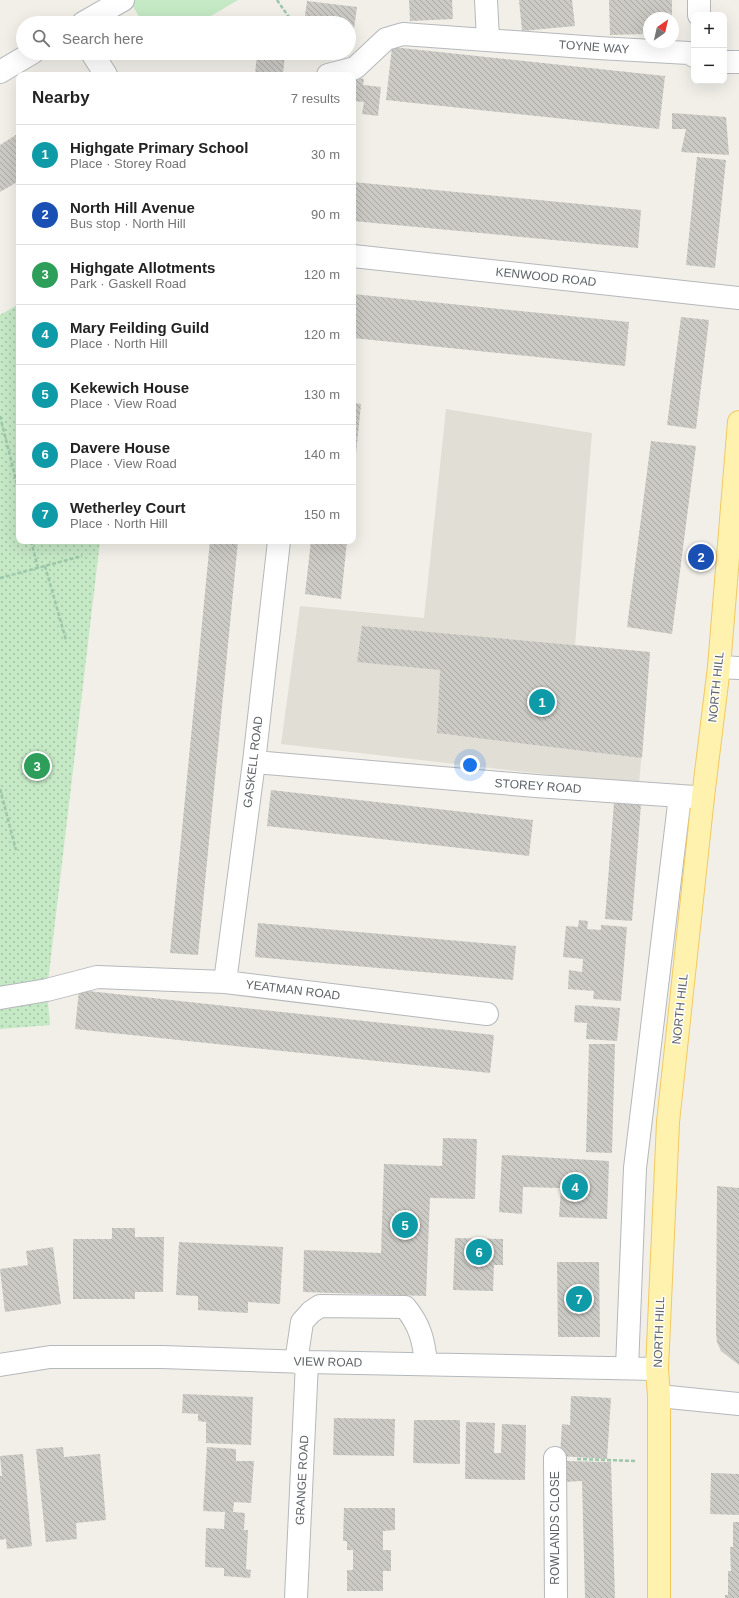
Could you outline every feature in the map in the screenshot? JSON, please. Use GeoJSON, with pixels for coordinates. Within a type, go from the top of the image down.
{"type":"FeatureCollection","features":[{"type":"Feature","properties":{"kind":"main road","name":"NORTH HILL"},"geometry":{"type":"LineString","coordinates":[[659,1598],[659,1396],[657,1369],[668,1122],[703,797],[729,668],[739,422]]}},
{"type":"Feature","properties":{"kind":"street"},"geometry":{"type":"LineString","coordinates":[[95,16],[124,0]]}},
{"type":"Feature","properties":{"kind":"street"},"geometry":{"type":"LineString","coordinates":[[486,0],[488,39]]}},
{"type":"Feature","properties":{"kind":"street"},"geometry":{"type":"LineString","coordinates":[[699,0],[699,12]]}},
{"type":"Feature","properties":{"kind":"street","name":"TOYNE WAY"},"geometry":{"type":"LineString","coordinates":[[340,72],[355,68],[386,39],[403,34],[598,48],[691,50]]}},
{"type":"Feature","properties":{"kind":"street"},"geometry":{"type":"LineString","coordinates":[[0,72],[20,60]]}},
{"type":"Feature","properties":{"kind":"street"},"geometry":{"type":"LineString","coordinates":[[96,60],[104,72]]}},
{"type":"Feature","properties":{"kind":"street"},"geometry":{"type":"LineString","coordinates":[[727,62],[739,62]]}},
{"type":"Feature","properties":{"kind":"street","name":"KENWOOD ROAD"},"geometry":{"type":"LineString","coordinates":[[356,256],[739,298]]}},
{"type":"Feature","properties":{"kind":"street","name":"GASKELL ROAD"},"geometry":{"type":"LineString","coordinates":[[226,982],[254,762],[279,544]]}},
{"type":"Feature","properties":{"kind":"street","name":"STOREY ROAD"},"geometry":{"type":"LineString","coordinates":[[254,762],[528,786],[703,797]]}},
{"type":"Feature","properties":{"kind":"street","name":"NORTH HILL"},"geometry":{"type":"LineString","coordinates":[[627,1368],[635,1168],[680,796]]}},
{"type":"Feature","properties":{"kind":"street","name":"YEATMAN ROAD"},"geometry":{"type":"LineString","coordinates":[[0,998],[47,990],[97,976],[226,982],[488,1014]]}},
{"type":"Feature","properties":{"kind":"street","name":"GRANGE ROAD"},"geometry":{"type":"LineString","coordinates":[[296,1598],[302,1322],[311,1312],[320,1306],[404,1307],[415,1319],[424,1343],[426,1364]]}},
{"type":"Feature","properties":{"kind":"street","name":"VIEW ROAD"},"geometry":{"type":"LineString","coordinates":[[0,1365],[50,1357],[162,1357],[302,1362],[657,1369]]}},
{"type":"Feature","properties":{"kind":"street"},"geometry":{"type":"LineString","coordinates":[[659,1396],[739,1404]]}},
{"type":"Feature","properties":{"kind":"street","name":"ROWLANDS CLOSE"},"geometry":{"type":"LineString","coordinates":[[555,1458],[556,1598]]}},
{"type":"Feature","properties":{"kind":"path"},"geometry":{"type":"LineString","coordinates":[[277,0],[288,16]]}},
{"type":"Feature","properties":{"kind":"path"},"geometry":{"type":"LineString","coordinates":[[0,416],[16,480]]}},
{"type":"Feature","properties":{"kind":"path"},"geometry":{"type":"LineString","coordinates":[[32,544],[38,568]]}},
{"type":"Feature","properties":{"kind":"path"},"geometry":{"type":"LineString","coordinates":[[0,578],[82,556]]}},
{"type":"Feature","properties":{"kind":"path"},"geometry":{"type":"LineString","coordinates":[[45,566],[66,640]]}},
{"type":"Feature","properties":{"kind":"path"},"geometry":{"type":"LineString","coordinates":[[0,789],[16,850]]}},
{"type":"Feature","properties":{"kind":"path"},"geometry":{"type":"LineString","coordinates":[[555,1458],[659,1462]]}},
{"type":"Feature","properties":{"kind":"shaded area"},"geometry":{"type":"Polygon","coordinates":[[[446,409],[592,433],[575,645],[650,652],[639,785],[281,744],[300,606],[424,618],[446,409]]]}},
{"type":"Feature","properties":{"kind":"green space"},"geometry":{"type":"Polygon","coordinates":[[[129,0],[238,0],[211,16],[139,16],[129,0]]]}},
{"type":"Feature","properties":{"kind":"green space"},"geometry":{"type":"Polygon","coordinates":[[[16,306],[16,544],[100,544],[47,990],[50,1025],[0,1029],[0,315],[16,306]]]}},
{"type":"Feature","properties":{"kind":"building"},"geometry":{"type":"Polygon","coordinates":[[[409,0],[452,0],[453,19],[410,21],[409,0]]]}},
{"type":"Feature","properties":{"kind":"building"},"geometry":{"type":"Polygon","coordinates":[[[519,0],[572,0],[575,26],[522,31],[519,0]]]}},
{"type":"Feature","properties":{"kind":"building"},"geometry":{"type":"Polygon","coordinates":[[[609,0],[672,0],[672,12],[643,12],[643,34],[610,35],[609,0]]]}},
{"type":"Feature","properties":{"kind":"building"},"geometry":{"type":"Polygon","coordinates":[[[307,1],[357,7],[356,16],[305,16],[307,1]]]}},
{"type":"Feature","properties":{"kind":"building"},"geometry":{"type":"Polygon","coordinates":[[[392,47],[665,76],[659,129],[386,100],[392,47]]]}},
{"type":"Feature","properties":{"kind":"building"},"geometry":{"type":"Polygon","coordinates":[[[256,60],[284,60],[283,72],[255,72],[256,60]]]}},
{"type":"Feature","properties":{"kind":"building"},"geometry":{"type":"Polygon","coordinates":[[[356,78],[364,79],[363,85],[381,87],[378,116],[362,114],[364,102],[356,101],[356,78]]]}},
{"type":"Feature","properties":{"kind":"building"},"geometry":{"type":"Polygon","coordinates":[[[672,113],[726,117],[729,155],[681,152],[686,129],[672,129],[672,113]]]}},
{"type":"Feature","properties":{"kind":"building"},"geometry":{"type":"Polygon","coordinates":[[[16,135],[16,183],[0,192],[0,145],[16,135]]]}},
{"type":"Feature","properties":{"kind":"building"},"geometry":{"type":"Polygon","coordinates":[[[697,157],[726,160],[715,268],[686,265],[697,157]]]}},
{"type":"Feature","properties":{"kind":"building"},"geometry":{"type":"Polygon","coordinates":[[[356,182],[641,210],[638,248],[356,221],[356,182]]]}},
{"type":"Feature","properties":{"kind":"building"},"geometry":{"type":"Polygon","coordinates":[[[356,294],[629,322],[625,366],[356,338],[356,294]]]}},
{"type":"Feature","properties":{"kind":"building"},"geometry":{"type":"Polygon","coordinates":[[[681,317],[709,320],[696,429],[667,425],[681,317]]]}},
{"type":"Feature","properties":{"kind":"building"},"geometry":{"type":"Polygon","coordinates":[[[356,403],[361,404],[356,454],[356,403]]]}},
{"type":"Feature","properties":{"kind":"building"},"geometry":{"type":"Polygon","coordinates":[[[651,441],[696,446],[672,634],[627,627],[651,441]]]}},
{"type":"Feature","properties":{"kind":"building"},"geometry":{"type":"Polygon","coordinates":[[[210,544],[238,544],[198,955],[170,953],[210,544]]]}},
{"type":"Feature","properties":{"kind":"building"},"geometry":{"type":"Polygon","coordinates":[[[311,544],[347,544],[341,599],[305,594],[311,544]]]}},
{"type":"Feature","properties":{"kind":"building"},"geometry":{"type":"Polygon","coordinates":[[[362,626],[650,652],[642,758],[437,733],[440,670],[357,662],[362,626]]]}},
{"type":"Feature","properties":{"kind":"building"},"geometry":{"type":"Polygon","coordinates":[[[271,790],[533,820],[529,856],[267,826],[271,790]]]}},
{"type":"Feature","properties":{"kind":"building"},"geometry":{"type":"Polygon","coordinates":[[[614,802],[641,804],[632,921],[605,919],[614,802]]]}},
{"type":"Feature","properties":{"kind":"building"},"geometry":{"type":"Polygon","coordinates":[[[579,920],[588,921],[587,929],[601,930],[601,925],[627,927],[621,1001],[593,999],[594,991],[568,989],[569,970],[582,972],[583,959],[563,957],[566,926],[578,927],[579,920]]]}},
{"type":"Feature","properties":{"kind":"building"},"geometry":{"type":"Polygon","coordinates":[[[258,923],[516,946],[513,980],[255,957],[258,923]]]}},
{"type":"Feature","properties":{"kind":"building"},"geometry":{"type":"Polygon","coordinates":[[[79,990],[494,1035],[490,1073],[75,1029],[79,990]]]}},
{"type":"Feature","properties":{"kind":"building"},"geometry":{"type":"Polygon","coordinates":[[[575,1005],[620,1008],[617,1041],[586,1039],[587,1023],[574,1022],[575,1005]]]}},
{"type":"Feature","properties":{"kind":"building"},"geometry":{"type":"Polygon","coordinates":[[[589,1044],[615,1044],[612,1153],[586,1152],[589,1044]]]}},
{"type":"Feature","properties":{"kind":"building"},"geometry":{"type":"Polygon","coordinates":[[[443,1138],[477,1139],[475,1199],[430,1198],[426,1296],[303,1292],[304,1250],[381,1253],[384,1164],[442,1166],[443,1138]]]}},
{"type":"Feature","properties":{"kind":"building"},"geometry":{"type":"Polygon","coordinates":[[[502,1155],[609,1161],[607,1219],[559,1217],[561,1188],[523,1187],[522,1214],[499,1212],[502,1155]]]}},
{"type":"Feature","properties":{"kind":"building"},"geometry":{"type":"Polygon","coordinates":[[[717,1186],[739,1188],[739,1365],[721,1351],[717,1342],[717,1186]]]}},
{"type":"Feature","properties":{"kind":"building"},"geometry":{"type":"Polygon","coordinates":[[[112,1228],[135,1228],[135,1237],[164,1237],[163,1292],[135,1292],[135,1299],[73,1299],[73,1239],[112,1239],[112,1228]]]}},
{"type":"Feature","properties":{"kind":"building"},"geometry":{"type":"Polygon","coordinates":[[[455,1238],[503,1239],[503,1265],[494,1265],[493,1291],[453,1290],[455,1238]]]}},
{"type":"Feature","properties":{"kind":"building"},"geometry":{"type":"Polygon","coordinates":[[[179,1242],[283,1247],[280,1304],[248,1302],[248,1313],[198,1310],[198,1296],[176,1295],[179,1242]]]}},
{"type":"Feature","properties":{"kind":"building"},"geometry":{"type":"Polygon","coordinates":[[[53,1247],[61,1304],[5,1312],[0,1269],[28,1265],[26,1251],[53,1247]]]}},
{"type":"Feature","properties":{"kind":"building"},"geometry":{"type":"Polygon","coordinates":[[[557,1262],[599,1262],[600,1337],[558,1337],[557,1262]]]}},
{"type":"Feature","properties":{"kind":"building"},"geometry":{"type":"Polygon","coordinates":[[[183,1394],[253,1397],[251,1445],[206,1443],[206,1422],[198,1421],[198,1414],[182,1413],[183,1394]]]}},
{"type":"Feature","properties":{"kind":"building"},"geometry":{"type":"Polygon","coordinates":[[[571,1396],[611,1398],[607,1459],[560,1456],[562,1424],[570,1425],[571,1396]]]}},
{"type":"Feature","properties":{"kind":"building"},"geometry":{"type":"Polygon","coordinates":[[[334,1418],[395,1419],[394,1456],[333,1455],[334,1418]]]}},
{"type":"Feature","properties":{"kind":"building"},"geometry":{"type":"Polygon","coordinates":[[[414,1420],[460,1420],[460,1464],[413,1463],[414,1420]]]}},
{"type":"Feature","properties":{"kind":"building"},"geometry":{"type":"Polygon","coordinates":[[[466,1422],[495,1423],[494,1453],[501,1453],[502,1424],[526,1425],[525,1480],[465,1479],[466,1422]]]}},
{"type":"Feature","properties":{"kind":"building"},"geometry":{"type":"Polygon","coordinates":[[[63,1447],[64,1457],[100,1454],[106,1520],[76,1523],[77,1539],[46,1542],[36,1449],[63,1447]]]}},
{"type":"Feature","properties":{"kind":"building"},"geometry":{"type":"Polygon","coordinates":[[[207,1447],[236,1449],[236,1461],[254,1461],[251,1503],[234,1502],[233,1512],[245,1513],[244,1530],[248,1530],[246,1569],[251,1570],[250,1578],[224,1576],[224,1568],[205,1567],[206,1528],[224,1529],[225,1512],[203,1511],[207,1447]]]}},
{"type":"Feature","properties":{"kind":"building"},"geometry":{"type":"Polygon","coordinates":[[[23,1454],[32,1546],[7,1549],[6,1539],[0,1540],[0,1476],[2,1476],[0,1456],[23,1454]]]}},
{"type":"Feature","properties":{"kind":"building"},"geometry":{"type":"Polygon","coordinates":[[[564,1461],[611,1462],[615,1598],[585,1598],[582,1481],[564,1482],[564,1461]]]}},
{"type":"Feature","properties":{"kind":"building"},"geometry":{"type":"Polygon","coordinates":[[[711,1473],[739,1474],[739,1515],[710,1514],[711,1473]]]}},
{"type":"Feature","properties":{"kind":"building"},"geometry":{"type":"Polygon","coordinates":[[[344,1508],[395,1508],[395,1530],[383,1531],[383,1550],[391,1550],[391,1571],[383,1571],[383,1591],[347,1591],[347,1570],[353,1570],[353,1550],[347,1550],[347,1541],[343,1541],[344,1508]]]}},
{"type":"Feature","properties":{"kind":"building"},"geometry":{"type":"Polygon","coordinates":[[[733,1522],[739,1522],[739,1598],[725,1598],[725,1595],[728,1595],[728,1571],[731,1571],[730,1547],[733,1547],[733,1522]]]}},
{"type":"Feature","properties":{"kind":"place","name":"North Hill Avenue"},"geometry":{"type":"Point","coordinates":[701,557]}},
{"type":"Feature","properties":{"kind":"place","name":"Highgate Primary School"},"geometry":{"type":"Point","coordinates":[542,702]}},
{"type":"Feature","properties":{"kind":"place","name":"Highgate Allotments"},"geometry":{"type":"Point","coordinates":[37,766]}},
{"type":"Feature","properties":{"kind":"place","name":"Mary Feilding Guild"},"geometry":{"type":"Point","coordinates":[575,1187]}},
{"type":"Feature","properties":{"kind":"place","name":"Kekewich House"},"geometry":{"type":"Point","coordinates":[405,1225]}},
{"type":"Feature","properties":{"kind":"place","name":"Davere House"},"geometry":{"type":"Point","coordinates":[479,1252]}},
{"type":"Feature","properties":{"kind":"place","name":"Wetherley Court"},"geometry":{"type":"Point","coordinates":[579,1299]}}]}
